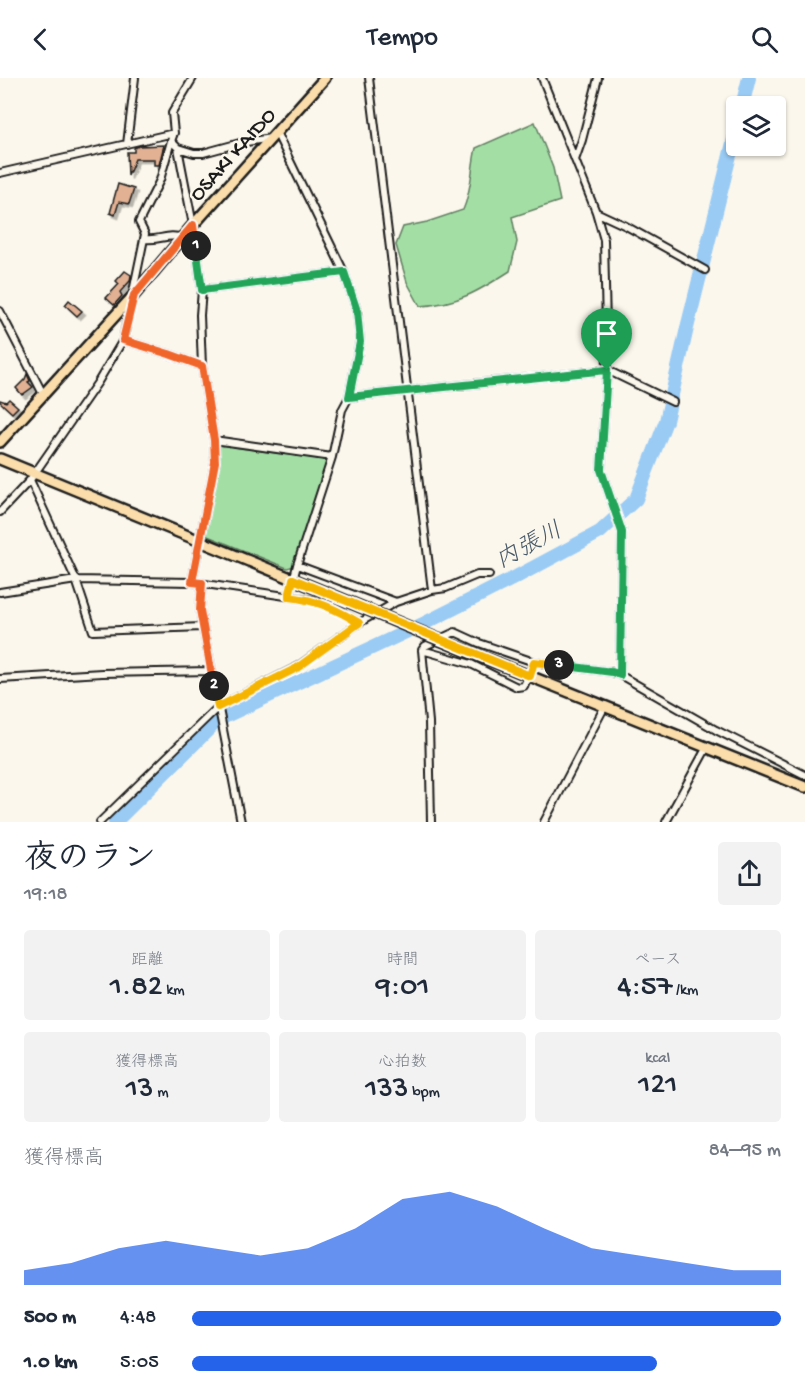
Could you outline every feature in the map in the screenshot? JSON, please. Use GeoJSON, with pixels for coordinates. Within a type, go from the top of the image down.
{"type":"FeatureCollection","features":[{"type":"Feature","properties":{"kind":"main road","name":"OSAKI KAIDO"},"geometry":{"type":"LineString","coordinates":[[0,442],[134,295],[193,225],[325,78]]}},
{"type":"Feature","properties":{"kind":"main road"},"geometry":{"type":"LineString","coordinates":[[0,459],[32,476],[201,541],[805,787]]}},
{"type":"Feature","properties":{"kind":"street"},"geometry":{"type":"LineString","coordinates":[[127,144],[135,78]]}},
{"type":"Feature","properties":{"kind":"street"},"geometry":{"type":"LineString","coordinates":[[0,512],[32,476],[98,382],[123,340],[146,234],[139,222],[160,180],[174,133],[172,113],[193,78]]}},
{"type":"Feature","properties":{"kind":"street"},"geometry":{"type":"LineString","coordinates":[[369,78],[432,590]]}},
{"type":"Feature","properties":{"kind":"street"},"geometry":{"type":"LineString","coordinates":[[542,78],[596,212],[604,240],[607,370],[601,470],[621,526],[620,675]]}},
{"type":"Feature","properties":{"kind":"street"},"geometry":{"type":"LineString","coordinates":[[575,160],[598,78]]}},
{"type":"Feature","properties":{"kind":"street"},"geometry":{"type":"LineString","coordinates":[[0,173],[174,133]]}},
{"type":"Feature","properties":{"kind":"street"},"geometry":{"type":"LineString","coordinates":[[171,141],[178,148],[203,153],[273,135],[344,272],[357,311],[360,342],[349,397],[342,410],[332,457],[289,597]]}},
{"type":"Feature","properties":{"kind":"street"},"geometry":{"type":"LineString","coordinates":[[178,148],[193,225],[202,290],[200,315],[202,366],[214,440],[215,462],[192,582]]}},
{"type":"Feature","properties":{"kind":"street"},"geometry":{"type":"LineString","coordinates":[[596,212],[662,245],[705,270]]}},
{"type":"Feature","properties":{"kind":"street"},"geometry":{"type":"LineString","coordinates":[[145,239],[152,240],[163,236],[182,238]]}},
{"type":"Feature","properties":{"kind":"street"},"geometry":{"type":"LineString","coordinates":[[202,290],[344,272]]}},
{"type":"Feature","properties":{"kind":"street"},"geometry":{"type":"LineString","coordinates":[[0,311],[43,394]]}},
{"type":"Feature","properties":{"kind":"street"},"geometry":{"type":"LineString","coordinates":[[123,340],[202,366]]}},
{"type":"Feature","properties":{"kind":"street"},"geometry":{"type":"LineString","coordinates":[[349,397],[607,370],[673,402]]}},
{"type":"Feature","properties":{"kind":"street"},"geometry":{"type":"LineString","coordinates":[[214,440],[332,457]]}},
{"type":"Feature","properties":{"kind":"street"},"geometry":{"type":"LineString","coordinates":[[32,476],[76,580],[93,631],[203,627]]}},
{"type":"Feature","properties":{"kind":"street"},"geometry":{"type":"LineString","coordinates":[[297,565],[396,602]]}},
{"type":"Feature","properties":{"kind":"street"},"geometry":{"type":"LineString","coordinates":[[100,822],[218,707],[297,668],[359,623],[396,602],[432,590],[446,588],[477,575],[489,575]]}},
{"type":"Feature","properties":{"kind":"street"},"geometry":{"type":"LineString","coordinates":[[0,592],[76,580],[192,582],[312,600],[337,609],[359,623]]}},
{"type":"Feature","properties":{"kind":"street"},"geometry":{"type":"LineString","coordinates":[[202,583],[200,610],[242,822]]}},
{"type":"Feature","properties":{"kind":"street"},"geometry":{"type":"LineString","coordinates":[[431,822],[429,722],[422,650],[425,646],[455,632],[534,662],[620,675],[716,730],[805,775]]}},
{"type":"Feature","properties":{"kind":"street"},"geometry":{"type":"LineString","coordinates":[[422,650],[471,664],[517,687],[524,686],[534,662]]}},
{"type":"Feature","properties":{"kind":"street"},"geometry":{"type":"LineString","coordinates":[[0,679],[102,673],[211,671]]}},
{"type":"Feature","properties":{"kind":"street"},"geometry":{"type":"LineString","coordinates":[[544,822],[605,706]]}},
{"type":"Feature","properties":{"kind":"street"},"geometry":{"type":"LineString","coordinates":[[666,822],[707,747]]}},
{"type":"Feature","properties":{"kind":"green space"},"geometry":{"type":"Polygon","coordinates":[[[535,122],[553,168],[560,201],[512,217],[517,242],[510,271],[468,295],[434,305],[420,306],[407,282],[396,245],[403,227],[463,210],[470,187],[476,148],[535,122]]]}},
{"type":"Feature","properties":{"kind":"green space"},"geometry":{"type":"Polygon","coordinates":[[[219,445],[327,460],[295,566],[287,568],[205,535],[219,464],[219,445]]]}},
{"type":"Feature","properties":{"kind":"building"},"geometry":{"type":"Polygon","coordinates":[[[164,145],[159,165],[154,165],[154,159],[135,159],[128,176],[127,152],[134,152],[134,148],[139,146],[164,145]]]}},
{"type":"Feature","properties":{"kind":"building"},"geometry":{"type":"Polygon","coordinates":[[[118,184],[134,189],[129,204],[119,202],[115,215],[110,213],[118,184]]]}},
{"type":"Feature","properties":{"kind":"building"},"geometry":{"type":"Polygon","coordinates":[[[125,271],[131,275],[130,281],[120,292],[122,296],[114,305],[106,298],[119,284],[116,281],[125,271]]]}},
{"type":"Feature","properties":{"kind":"building"},"geometry":{"type":"Polygon","coordinates":[[[69,300],[82,311],[77,316],[65,305],[69,300]]]}},
{"type":"Feature","properties":{"kind":"building"},"geometry":{"type":"Polygon","coordinates":[[[27,374],[30,381],[28,382],[33,387],[22,395],[16,388],[27,374]]]}},
{"type":"Feature","properties":{"kind":"building"},"geometry":{"type":"Polygon","coordinates":[[[9,399],[18,407],[12,413],[0,402],[0,400],[6,402],[9,399]]]}},
{"type":"Feature","properties":{"kind":"waterway","name":"内張川"},"geometry":{"type":"LineString","coordinates":[[744,96],[749,78]]}},
{"type":"Feature","properties":{"kind":"waterway","name":"内張川"},"geometry":{"type":"LineString","coordinates":[[115,822],[214,724],[226,716],[425,623],[516,577],[600,532],[636,499],[666,421],[730,156]]}},
{"type":"Feature","properties":{"kind":"route"},"geometry":{"type":"LineString","coordinates":[[193,225],[202,290],[344,272],[357,311],[360,342],[349,397],[607,370],[601,470],[622,532],[620,675],[534,662],[530,676],[293,579],[289,597],[312,600],[337,609],[359,623],[297,668],[218,707],[200,610],[202,583],[192,582],[215,462],[214,440],[202,366],[123,340],[134,295],[193,225]]}}]}
